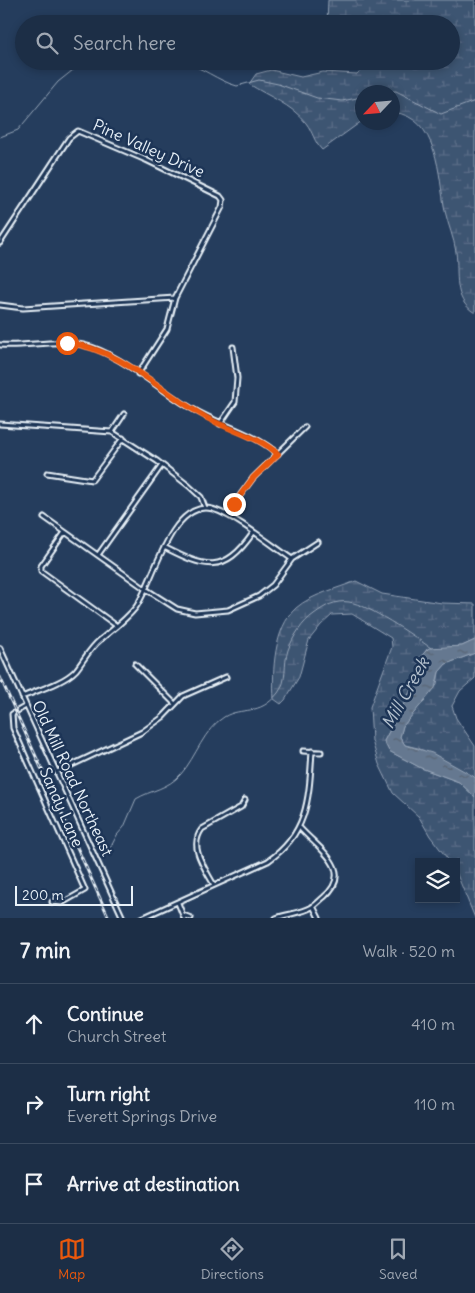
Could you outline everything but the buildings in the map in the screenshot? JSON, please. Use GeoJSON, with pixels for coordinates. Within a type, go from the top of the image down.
{"type":"FeatureCollection","features":[{"type":"Feature","properties":{"kind":"street","name":"Pine Valley Drive"},"geometry":{"type":"LineString","coordinates":[[0,243],[69,138],[78,131],[216,192],[223,200],[222,207],[175,298]]}},
{"type":"Feature","properties":{"kind":"street"},"geometry":{"type":"LineString","coordinates":[[0,305],[23,308],[175,298],[167,329],[138,374]]}},
{"type":"Feature","properties":{"kind":"street"},"geometry":{"type":"LineString","coordinates":[[0,345],[55,342],[84,345],[101,351],[189,408],[257,440],[278,454]]}},
{"type":"Feature","properties":{"kind":"street"},"geometry":{"type":"LineString","coordinates":[[220,424],[235,402],[237,378],[234,347]]}},
{"type":"Feature","properties":{"kind":"street"},"geometry":{"type":"LineString","coordinates":[[112,432],[124,414]]}},
{"type":"Feature","properties":{"kind":"street"},"geometry":{"type":"LineString","coordinates":[[0,424],[112,432],[162,465],[201,497],[205,508]]}},
{"type":"Feature","properties":{"kind":"street"},"geometry":{"type":"LineString","coordinates":[[227,513],[242,490],[305,427]]}},
{"type":"Feature","properties":{"kind":"street"},"geometry":{"type":"LineString","coordinates":[[47,473],[92,480],[123,438]]}},
{"type":"Feature","properties":{"kind":"street"},"geometry":{"type":"LineString","coordinates":[[98,555],[162,465]]}},
{"type":"Feature","properties":{"kind":"street"},"geometry":{"type":"LineString","coordinates":[[22,697],[71,674],[99,641],[136,606],[164,547],[177,525],[192,513],[205,508],[227,513],[292,559]]}},
{"type":"Feature","properties":{"kind":"street"},"geometry":{"type":"LineString","coordinates":[[44,516],[144,588],[177,609],[204,614],[228,610],[249,602],[266,592],[292,559],[318,542]]}},
{"type":"Feature","properties":{"kind":"street"},"geometry":{"type":"LineString","coordinates":[[65,532],[41,566],[41,571],[117,626]]}},
{"type":"Feature","properties":{"kind":"street"},"geometry":{"type":"LineString","coordinates":[[164,547],[188,560],[203,564],[220,562],[234,557],[253,533]]}},
{"type":"Feature","properties":{"kind":"street","name":"Old Mill Road Northeast"},"geometry":{"type":"LineString","coordinates":[[0,648],[122,918]]}},
{"type":"Feature","properties":{"kind":"street"},"geometry":{"type":"LineString","coordinates":[[135,664],[175,704]]}},
{"type":"Feature","properties":{"kind":"street"},"geometry":{"type":"LineString","coordinates":[[57,772],[147,729],[192,691],[226,677]]}},
{"type":"Feature","properties":{"kind":"street","name":"Sandy Lane"},"geometry":{"type":"LineString","coordinates":[[26,706],[12,714],[13,728],[85,890],[62,903],[52,902]]}},
{"type":"Feature","properties":{"kind":"street"},"geometry":{"type":"LineString","coordinates":[[303,751],[321,752]]}},
{"type":"Feature","properties":{"kind":"street"},"geometry":{"type":"LineString","coordinates":[[142,918],[268,861],[281,852],[300,828],[307,804],[312,752]]}},
{"type":"Feature","properties":{"kind":"street"},"geometry":{"type":"LineString","coordinates":[[214,885],[195,845],[198,834],[202,829],[241,807],[245,800]]}},
{"type":"Feature","properties":{"kind":"street"},"geometry":{"type":"LineString","coordinates":[[276,918],[313,906],[335,888],[338,879],[337,870],[300,828]]}},
{"type":"Feature","properties":{"kind":"street"},"geometry":{"type":"LineString","coordinates":[[178,903],[184,916],[191,918]]}},
{"type":"Feature","properties":{"kind":"street"},"geometry":{"type":"LineString","coordinates":[[313,906],[318,918]]}},
{"type":"Feature","properties":{"kind":"green space"},"geometry":{"type":"Polygon","coordinates":[[[328,0],[475,0],[475,313],[463,301],[458,286],[455,247],[445,211],[434,150],[428,136],[420,125],[408,116],[400,114],[400,85],[355,85],[355,126],[322,150],[300,116],[287,106],[249,84],[256,74],[271,70],[301,77],[323,72],[357,74],[361,70],[460,70],[460,15],[327,15],[328,0]]]}},
{"type":"Feature","properties":{"kind":"green space"},"geometry":{"type":"Polygon","coordinates":[[[356,581],[382,594],[442,603],[475,604],[475,640],[462,646],[427,649],[419,660],[419,675],[384,741],[389,751],[421,768],[459,782],[475,797],[475,918],[460,882],[460,858],[447,858],[430,836],[419,817],[393,793],[379,764],[372,741],[370,707],[392,647],[391,638],[352,614],[332,615],[309,640],[299,677],[285,700],[281,704],[274,699],[274,663],[283,627],[296,608],[302,603],[325,592],[356,581]]]}},
{"type":"Feature","properties":{"kind":"green space"},"geometry":{"type":"Polygon","coordinates":[[[475,653],[475,678],[460,691],[452,706],[456,718],[475,746],[475,778],[418,748],[405,745],[400,737],[403,726],[437,685],[439,672],[446,664],[475,653]]]}},
{"type":"Feature","properties":{"kind":"water"},"geometry":{"type":"Polygon","coordinates":[[[475,640],[475,653],[446,664],[439,672],[435,688],[403,726],[400,737],[405,745],[432,753],[473,776],[475,778],[475,797],[459,782],[421,768],[389,751],[384,741],[419,675],[421,656],[429,648],[462,646],[475,640]]]}},
{"type":"Feature","properties":{"kind":"waterway"},"geometry":{"type":"LineString","coordinates":[[0,137],[18,130],[58,82],[73,70]]}},
{"type":"Feature","properties":{"kind":"waterway"},"geometry":{"type":"LineString","coordinates":[[202,70],[237,86],[259,80],[278,84],[317,98],[342,101],[355,98]]}},
{"type":"Feature","properties":{"kind":"waterway"},"geometry":{"type":"LineString","coordinates":[[400,93],[441,114],[475,101]]}},
{"type":"Feature","properties":{"kind":"waterway"},"geometry":{"type":"LineString","coordinates":[[104,860],[117,835],[124,827],[136,799],[176,779],[217,722],[231,714],[264,705],[278,693],[283,683],[288,650],[292,640],[306,621],[322,608],[339,602],[357,604],[390,621],[431,648]]}},
{"type":"Feature","properties":{"kind":"railway"},"geometry":{"type":"LineString","coordinates":[[0,677],[109,918]]}},
{"type":"Feature","properties":{"kind":"route"},"geometry":{"type":"LineString","coordinates":[[67,343],[84,345],[101,351],[189,408],[220,424],[238,430],[278,454],[242,490],[234,504]]}},
{"type":"Feature","properties":{"kind":"water label","name":"Mill Creek"},"geometry":{"type":"Point","coordinates":[405,693]}}]}
